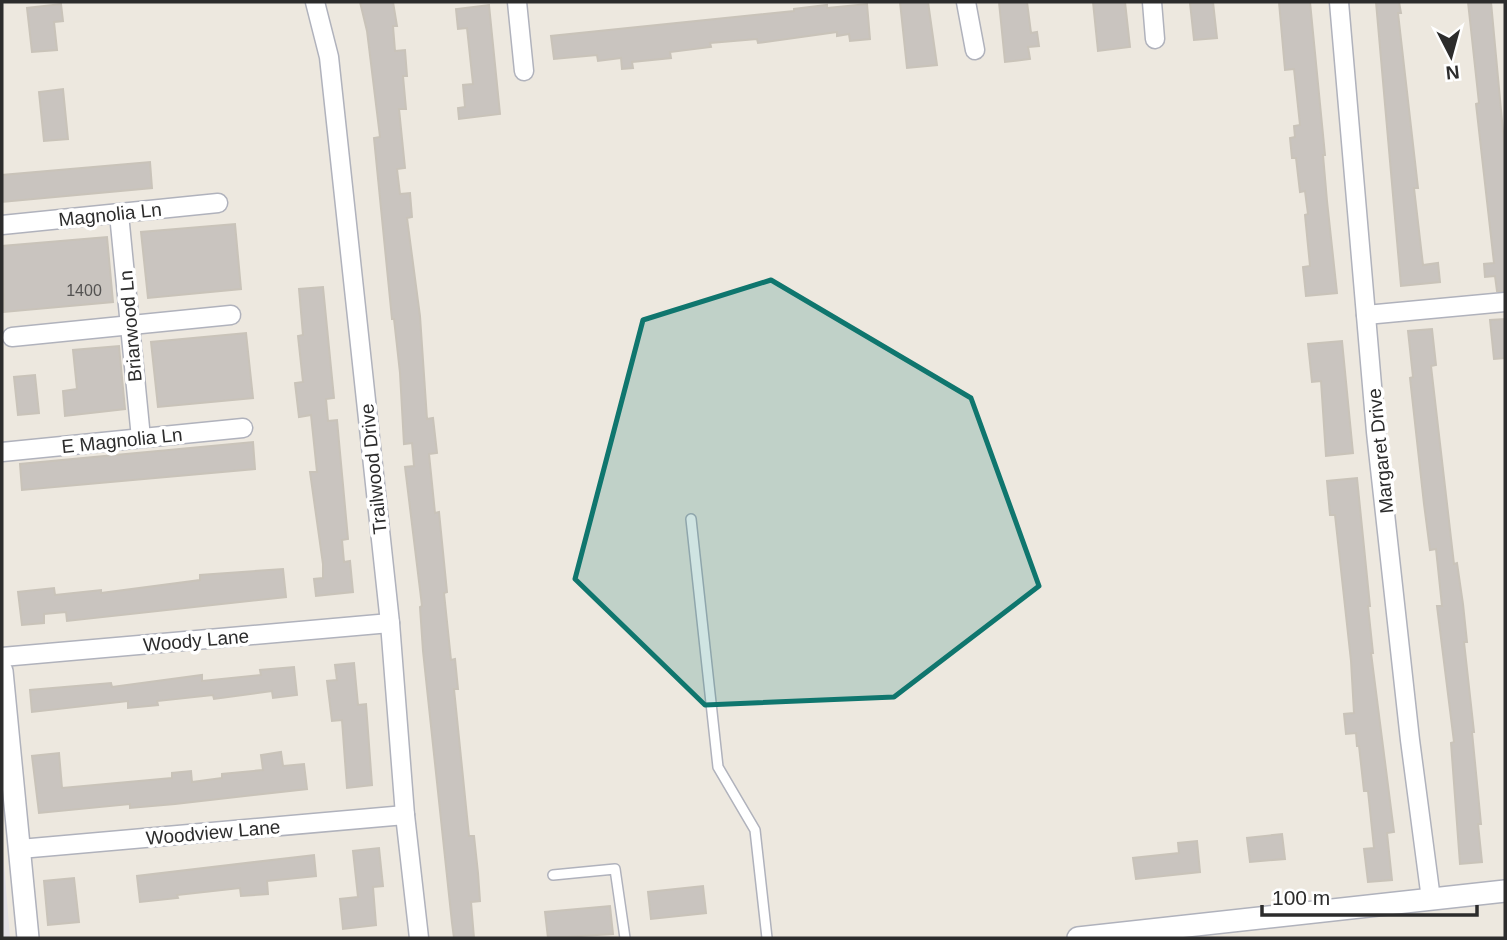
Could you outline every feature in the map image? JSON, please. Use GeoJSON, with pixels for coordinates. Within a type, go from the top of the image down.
{"type":"FeatureCollection","features":[{"type":"Feature","properties":{"kind":"street","name":"Trailwood Drive"},"geometry":{"type":"LineString","coordinates":[[315,2],[328,57],[390,623],[405,816],[419,938]]}},
{"type":"Feature","properties":{"kind":"street"},"geometry":{"type":"LineString","coordinates":[[524,71],[517,2],[530,2]]}},
{"type":"Feature","properties":{"kind":"street"},"geometry":{"type":"LineString","coordinates":[[966,2],[975,50]]}},
{"type":"Feature","properties":{"kind":"street"},"geometry":{"type":"LineString","coordinates":[[1152,2],[1155,39]]}},
{"type":"Feature","properties":{"kind":"street","name":"Margaret Drive"},"geometry":{"type":"LineString","coordinates":[[1339,2],[1376,432],[1395,581],[1410,740],[1431,899]]}},
{"type":"Feature","properties":{"kind":"street","name":"Magnolia Ln"},"geometry":{"type":"LineString","coordinates":[[2,225],[218,203]]}},
{"type":"Feature","properties":{"kind":"street","name":"Briarwood Ln"},"geometry":{"type":"LineString","coordinates":[[119,214],[141,438]]}},
{"type":"Feature","properties":{"kind":"street"},"geometry":{"type":"LineString","coordinates":[[1366,314],[1505,302]]}},
{"type":"Feature","properties":{"kind":"street"},"geometry":{"type":"LineString","coordinates":[[12,337],[231,315]]}},
{"type":"Feature","properties":{"kind":"street","name":"E Magnolia Ln"},"geometry":{"type":"LineString","coordinates":[[2,452],[243,428]]}},
{"type":"Feature","properties":{"kind":"street","name":"Woody Lane"},"geometry":{"type":"LineString","coordinates":[[2,657],[390,623]]}},
{"type":"Feature","properties":{"kind":"street"},"geometry":{"type":"LineString","coordinates":[[2,671],[28,938]]}},
{"type":"Feature","properties":{"kind":"street","name":"Woodview Lane"},"geometry":{"type":"LineString","coordinates":[[20,849],[405,816]]}},
{"type":"Feature","properties":{"kind":"street"},"geometry":{"type":"LineString","coordinates":[[1080,938],[1176,933],[1505,891]]}},
{"type":"Feature","properties":{"kind":"lane"},"geometry":{"type":"LineString","coordinates":[[691,519],[718,767],[755,830],[767,938]]}},
{"type":"Feature","properties":{"kind":"lane"},"geometry":{"type":"LineString","coordinates":[[553,874],[615,869],[625,938]]}},
{"type":"Feature","properties":{"kind":"highlighted area"},"geometry":{"type":"Polygon","coordinates":[[[771,280],[971,398],[1039,586],[894,697],[705,705],[575,579],[643,320],[771,280]]]}},
{"type":"Feature","properties":{"kind":"shaded area"},"geometry":{"type":"Polygon","coordinates":[[[2,838],[10,938],[2,938],[2,838]]]}},
{"type":"Feature","properties":{"kind":"building"},"geometry":{"type":"Polygon","coordinates":[[[360,2],[393,2],[397,26],[393,26],[395,51],[405,50],[407,76],[403,76],[406,109],[399,109],[405,168],[397,169],[400,194],[410,193],[412,217],[407,218],[420,316],[427,419],[433,418],[437,453],[429,454],[435,513],[439,512],[451,660],[455,659],[458,689],[454,689],[469,836],[474,836],[478,873],[480,901],[471,902],[474,938],[454,938],[452,923],[423,651],[422,606],[405,467],[414,466],[412,443],[404,444],[400,373],[374,138],[380,137],[367,31],[360,2]]]}},
{"type":"Feature","properties":{"kind":"building"},"geometry":{"type":"Polygon","coordinates":[[[900,2],[928,2],[937,65],[907,68],[900,2]]]}},
{"type":"Feature","properties":{"kind":"building"},"geometry":{"type":"Polygon","coordinates":[[[999,2],[1027,2],[1031,33],[1037,32],[1039,46],[1028,47],[1030,59],[1005,62],[999,2]]]}},
{"type":"Feature","properties":{"kind":"building"},"geometry":{"type":"Polygon","coordinates":[[[1093,2],[1125,2],[1130,47],[1098,51],[1093,2]]]}},
{"type":"Feature","properties":{"kind":"building"},"geometry":{"type":"Polygon","coordinates":[[[1213,2],[1217,38],[1194,40],[1190,3],[1213,2]]]}},
{"type":"Feature","properties":{"kind":"building"},"geometry":{"type":"Polygon","coordinates":[[[1279,2],[1310,2],[1337,293],[1306,296],[1303,267],[1310,266],[1305,215],[1308,214],[1305,191],[1300,192],[1296,158],[1292,158],[1290,138],[1295,137],[1294,126],[1300,125],[1294,69],[1285,70],[1279,2]]]}},
{"type":"Feature","properties":{"kind":"building"},"geometry":{"type":"Polygon","coordinates":[[[1376,2],[1399,2],[1423,265],[1438,263],[1440,282],[1401,286],[1376,2]]]}},
{"type":"Feature","properties":{"kind":"building"},"geometry":{"type":"Polygon","coordinates":[[[1468,2],[1491,2],[1505,153],[1505,291],[1497,291],[1495,276],[1485,277],[1484,264],[1494,263],[1476,104],[1479,103],[1468,2]]]}},
{"type":"Feature","properties":{"kind":"building"},"geometry":{"type":"Polygon","coordinates":[[[61,4],[63,21],[54,22],[57,50],[32,52],[27,8],[61,4]]]}},
{"type":"Feature","properties":{"kind":"building"},"geometry":{"type":"Polygon","coordinates":[[[867,4],[870,39],[850,41],[849,34],[837,36],[837,32],[758,43],[757,39],[710,43],[711,47],[670,52],[671,58],[632,62],[633,68],[622,69],[621,58],[598,61],[597,55],[554,59],[551,36],[794,11],[827,5],[827,8],[867,4]]]}},
{"type":"Feature","properties":{"kind":"building"},"geometry":{"type":"Polygon","coordinates":[[[489,5],[500,114],[459,119],[458,108],[465,107],[463,85],[473,84],[467,28],[458,29],[456,9],[489,5]]]}},
{"type":"Feature","properties":{"kind":"building"},"geometry":{"type":"Polygon","coordinates":[[[63,89],[68,139],[44,141],[39,92],[63,89]]]}},
{"type":"Feature","properties":{"kind":"building"},"geometry":{"type":"Polygon","coordinates":[[[150,162],[152,188],[2,202],[2,175],[150,162]]]}},
{"type":"Feature","properties":{"kind":"building"},"geometry":{"type":"Polygon","coordinates":[[[235,224],[241,289],[148,298],[141,232],[235,224]]]}},
{"type":"Feature","properties":{"kind":"building"},"geometry":{"type":"Polygon","coordinates":[[[107,237],[113,302],[4,312],[2,246],[107,237]]]}},
{"type":"Feature","properties":{"kind":"building"},"geometry":{"type":"Polygon","coordinates":[[[323,287],[334,398],[326,399],[328,421],[337,420],[348,539],[342,540],[344,562],[350,561],[353,592],[316,596],[314,579],[323,578],[323,564],[310,472],[317,472],[311,415],[299,417],[295,383],[303,382],[298,336],[303,335],[299,289],[323,287]]]}},
{"type":"Feature","properties":{"kind":"building"},"geometry":{"type":"Polygon","coordinates":[[[1505,319],[1505,358],[1494,359],[1490,320],[1505,319]]]}},
{"type":"Feature","properties":{"kind":"building"},"geometry":{"type":"Polygon","coordinates":[[[1432,329],[1436,365],[1431,366],[1454,564],[1457,563],[1463,604],[1467,642],[1464,642],[1481,824],[1478,824],[1482,862],[1460,864],[1451,743],[1454,742],[1437,606],[1442,606],[1436,549],[1430,550],[1410,378],[1413,377],[1408,331],[1432,329]]]}},
{"type":"Feature","properties":{"kind":"building"},"geometry":{"type":"Polygon","coordinates":[[[246,333],[253,398],[158,407],[151,342],[246,333]]]}},
{"type":"Feature","properties":{"kind":"building"},"geometry":{"type":"Polygon","coordinates":[[[1342,341],[1353,453],[1326,456],[1321,381],[1312,382],[1308,344],[1342,341]]]}},
{"type":"Feature","properties":{"kind":"building"},"geometry":{"type":"Polygon","coordinates":[[[119,346],[125,409],[65,416],[63,391],[77,389],[73,350],[119,346]]]}},
{"type":"Feature","properties":{"kind":"building"},"geometry":{"type":"Polygon","coordinates":[[[35,375],[39,413],[18,415],[14,377],[35,375]]]}},
{"type":"Feature","properties":{"kind":"building"},"geometry":{"type":"Polygon","coordinates":[[[253,442],[255,469],[22,490],[20,464],[253,442]]]}},
{"type":"Feature","properties":{"kind":"building"},"geometry":{"type":"Polygon","coordinates":[[[1357,478],[1370,606],[1371,653],[1394,832],[1387,833],[1392,880],[1368,882],[1364,849],[1374,848],[1368,791],[1364,791],[1356,733],[1346,734],[1344,714],[1354,713],[1351,661],[1335,515],[1330,515],[1327,481],[1357,478]]]}},
{"type":"Feature","properties":{"kind":"building"},"geometry":{"type":"Polygon","coordinates":[[[283,569],[286,597],[67,621],[66,612],[44,614],[44,623],[22,625],[18,592],[54,588],[55,595],[101,590],[101,593],[200,580],[200,575],[283,569]]]}},
{"type":"Feature","properties":{"kind":"building"},"geometry":{"type":"Polygon","coordinates":[[[354,663],[358,705],[366,704],[372,785],[347,788],[342,720],[332,721],[327,681],[337,680],[335,665],[354,663]]]}},
{"type":"Feature","properties":{"kind":"building"},"geometry":{"type":"Polygon","coordinates":[[[294,667],[297,695],[273,698],[272,691],[214,699],[213,695],[157,701],[158,705],[128,708],[128,701],[32,712],[30,690],[111,683],[112,687],[202,675],[202,681],[261,675],[260,670],[294,667]]]}},
{"type":"Feature","properties":{"kind":"building"},"geometry":{"type":"Polygon","coordinates":[[[281,752],[283,766],[304,764],[307,789],[175,804],[130,808],[130,804],[39,813],[32,756],[59,753],[62,788],[172,778],[172,773],[191,771],[192,782],[222,778],[222,774],[263,770],[261,755],[281,752]]]}},
{"type":"Feature","properties":{"kind":"building"},"geometry":{"type":"Polygon","coordinates":[[[1282,834],[1285,859],[1250,862],[1247,838],[1282,834]]]}},
{"type":"Feature","properties":{"kind":"building"},"geometry":{"type":"Polygon","coordinates":[[[1197,841],[1200,872],[1136,879],[1133,858],[1179,853],[1178,843],[1197,841]]]}},
{"type":"Feature","properties":{"kind":"building"},"geometry":{"type":"Polygon","coordinates":[[[379,848],[383,886],[373,887],[376,925],[343,929],[340,899],[358,897],[353,851],[379,848]]]}},
{"type":"Feature","properties":{"kind":"building"},"geometry":{"type":"Polygon","coordinates":[[[314,855],[316,876],[267,881],[268,894],[241,896],[240,888],[140,902],[137,876],[314,855]]]}},
{"type":"Feature","properties":{"kind":"building"},"geometry":{"type":"Polygon","coordinates":[[[74,878],[79,922],[48,925],[44,881],[74,878]]]}},
{"type":"Feature","properties":{"kind":"building"},"geometry":{"type":"Polygon","coordinates":[[[703,886],[706,913],[651,919],[648,892],[703,886]]]}},
{"type":"Feature","properties":{"kind":"building"},"geometry":{"type":"Polygon","coordinates":[[[610,906],[613,934],[548,938],[545,912],[610,906]]]}}]}
